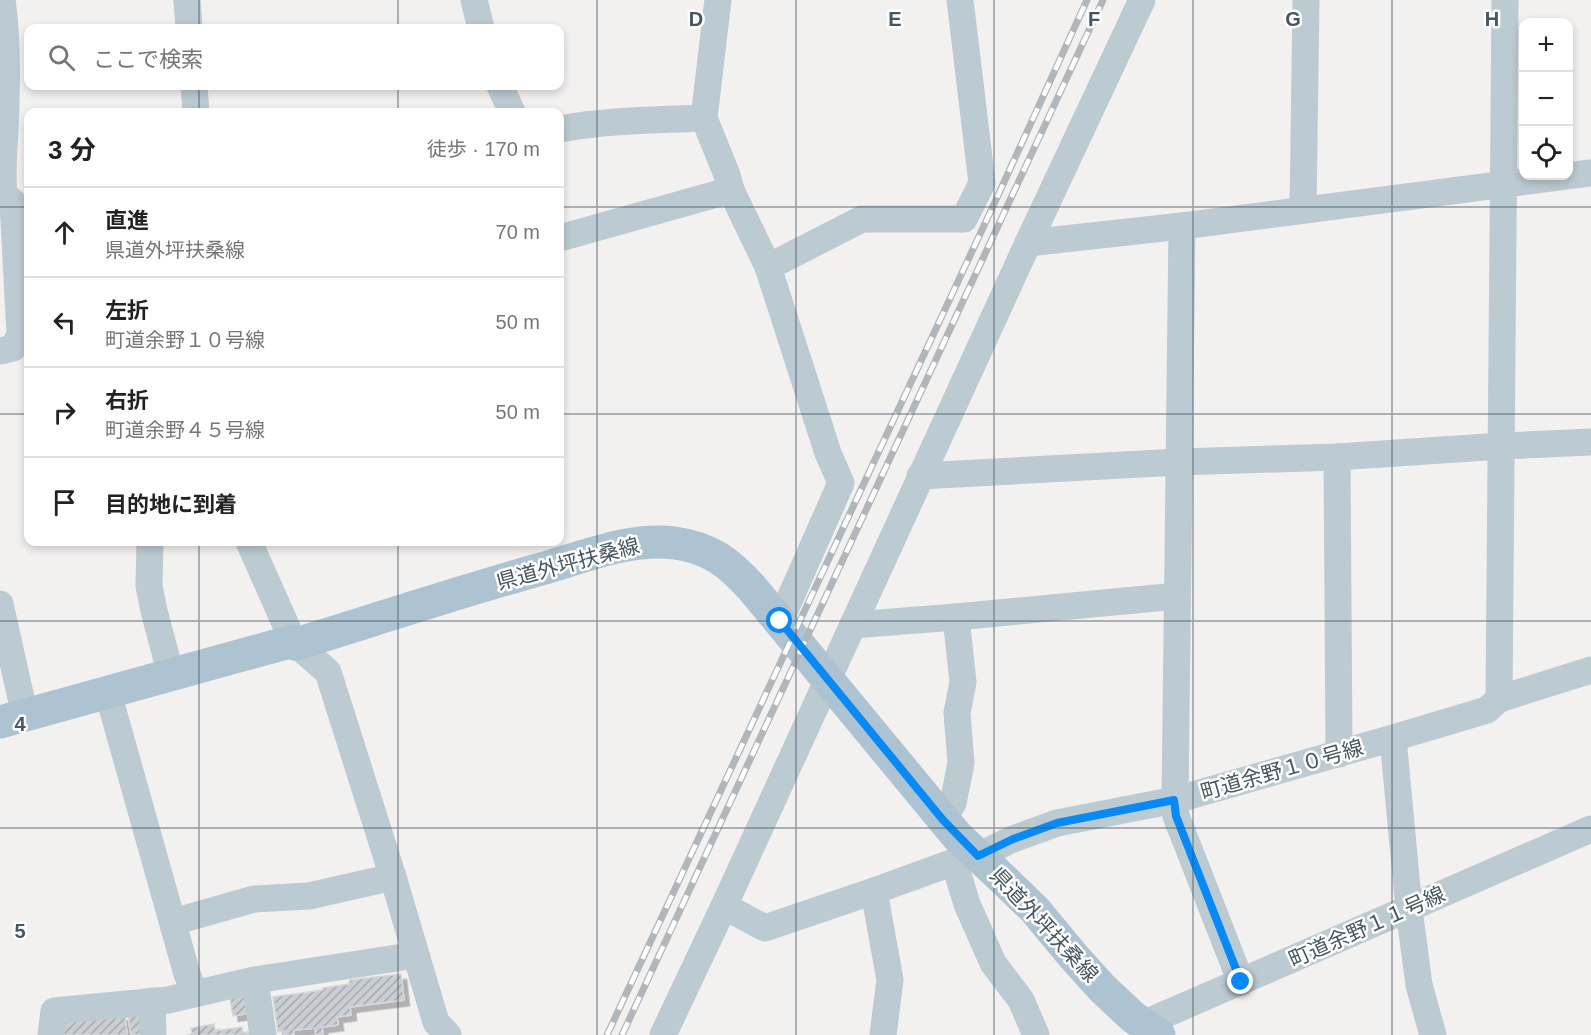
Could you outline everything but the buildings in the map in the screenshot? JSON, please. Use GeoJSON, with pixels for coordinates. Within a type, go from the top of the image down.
{"type":"FeatureCollection","features":[{"type":"Feature","properties":{"kind":"main road","name":"県道外坪扶桑線"},"geometry":{"type":"LineString","coordinates":[[13,719],[295,643],[603,551],[655,542],[676,543],[696,548],[717,556],[734,568],[943,820],[966,859],[1035,910],[1102,988],[1151,1030]]}},
{"type":"Feature","properties":{"kind":"street"},"geometry":{"type":"LineString","coordinates":[[0,351],[13,348],[20,335],[12,199],[3,177],[6,101],[2,0]]}},
{"type":"Feature","properties":{"kind":"street"},"geometry":{"type":"LineString","coordinates":[[186,0],[189,24]]}},
{"type":"Feature","properties":{"kind":"street"},"geometry":{"type":"LineString","coordinates":[[474,0],[480,24]]}},
{"type":"Feature","properties":{"kind":"street"},"geometry":{"type":"LineString","coordinates":[[718,0],[704,118],[731,190],[768,267],[828,453],[841,483],[780,621]]}},
{"type":"Feature","properties":{"kind":"street"},"geometry":{"type":"LineString","coordinates":[[768,267],[862,219],[964,219],[982,183],[960,0]]}},
{"type":"Feature","properties":{"kind":"street"},"geometry":{"type":"LineString","coordinates":[[663,1035],[1142,0]]}},
{"type":"Feature","properties":{"kind":"street"},"geometry":{"type":"LineString","coordinates":[[1304,210],[1306,0]]}},
{"type":"Feature","properties":{"kind":"street"},"geometry":{"type":"LineString","coordinates":[[1499,699],[1505,0]]}},
{"type":"Feature","properties":{"kind":"street"},"geometry":{"type":"LineString","coordinates":[[194,90],[196,108]]}},
{"type":"Feature","properties":{"kind":"street"},"geometry":{"type":"LineString","coordinates":[[503,90],[510,108]]}},
{"type":"Feature","properties":{"kind":"street"},"geometry":{"type":"LineString","coordinates":[[564,128],[623,121],[704,118]]}},
{"type":"Feature","properties":{"kind":"street"},"geometry":{"type":"LineString","coordinates":[[1028,243],[1182,226],[1591,173]]}},
{"type":"Feature","properties":{"kind":"street"},"geometry":{"type":"LineString","coordinates":[[564,237],[731,190]]}},
{"type":"Feature","properties":{"kind":"street"},"geometry":{"type":"LineString","coordinates":[[1182,226],[1174,800],[1176,816],[1241,982]]}},
{"type":"Feature","properties":{"kind":"street"},"geometry":{"type":"LineString","coordinates":[[920,476],[1179,462],[1337,457],[1591,442]]}},
{"type":"Feature","properties":{"kind":"street"},"geometry":{"type":"LineString","coordinates":[[1337,457],[1339,753]]}},
{"type":"Feature","properties":{"kind":"street"},"geometry":{"type":"LineString","coordinates":[[150,546],[149,586],[171,675]]}},
{"type":"Feature","properties":{"kind":"street"},"geometry":{"type":"LineString","coordinates":[[251,546],[295,643],[328,672],[436,1022],[448,1035]]}},
{"type":"Feature","properties":{"kind":"street"},"geometry":{"type":"LineString","coordinates":[[853,625],[1177,596]]}},
{"type":"Feature","properties":{"kind":"street"},"geometry":{"type":"LineString","coordinates":[[0,604],[13,719]]}},
{"type":"Feature","properties":{"kind":"street"},"geometry":{"type":"LineString","coordinates":[[943,820],[953,803],[961,763],[957,713],[963,682],[956,617]]}},
{"type":"Feature","properties":{"kind":"street","name":"町道余野１０号線"},"geometry":{"type":"LineString","coordinates":[[724,906],[765,928],[966,859],[1057,823],[1174,800],[1393,738],[1487,710],[1499,699],[1591,670]]}},
{"type":"Feature","properties":{"kind":"street"},"geometry":{"type":"LineString","coordinates":[[108,693],[187,974],[195,993]]}},
{"type":"Feature","properties":{"kind":"street"},"geometry":{"type":"LineString","coordinates":[[1393,738],[1409,909],[1419,986],[1433,1035]]}},
{"type":"Feature","properties":{"kind":"street","name":"町道余野１１号線"},"geometry":{"type":"LineString","coordinates":[[1151,1030],[1241,982],[1591,829]]}},
{"type":"Feature","properties":{"kind":"street"},"geometry":{"type":"LineString","coordinates":[[966,859],[966,904],[993,963],[1021,1000],[1036,1035]]}},
{"type":"Feature","properties":{"kind":"street"},"geometry":{"type":"LineString","coordinates":[[173,922],[254,899],[309,896],[393,877]]}},
{"type":"Feature","properties":{"kind":"street"},"geometry":{"type":"LineString","coordinates":[[874,891],[890,980],[883,1035]]}},
{"type":"Feature","properties":{"kind":"street"},"geometry":{"type":"LineString","coordinates":[[51,1035],[54,1011],[168,1000],[255,980],[416,955]]}},
{"type":"Feature","properties":{"kind":"street"},"geometry":{"type":"LineString","coordinates":[[255,980],[263,1035]]}},
{"type":"Feature","properties":{"kind":"street"},"geometry":{"type":"LineString","coordinates":[[152,1001],[153,1035]]}},
{"type":"Feature","properties":{"kind":"railway"},"geometry":{"type":"LineString","coordinates":[[607,1035],[1087,0]]}},
{"type":"Feature","properties":{"kind":"railway"},"geometry":{"type":"LineString","coordinates":[[622,1035],[1103,0]]}},
{"type":"Feature","properties":{"kind":"route"},"geometry":{"type":"LineString","coordinates":[[780,621],[943,820],[978,856],[1013,839],[1057,823],[1174,800],[1176,816],[1241,982]]}}]}
